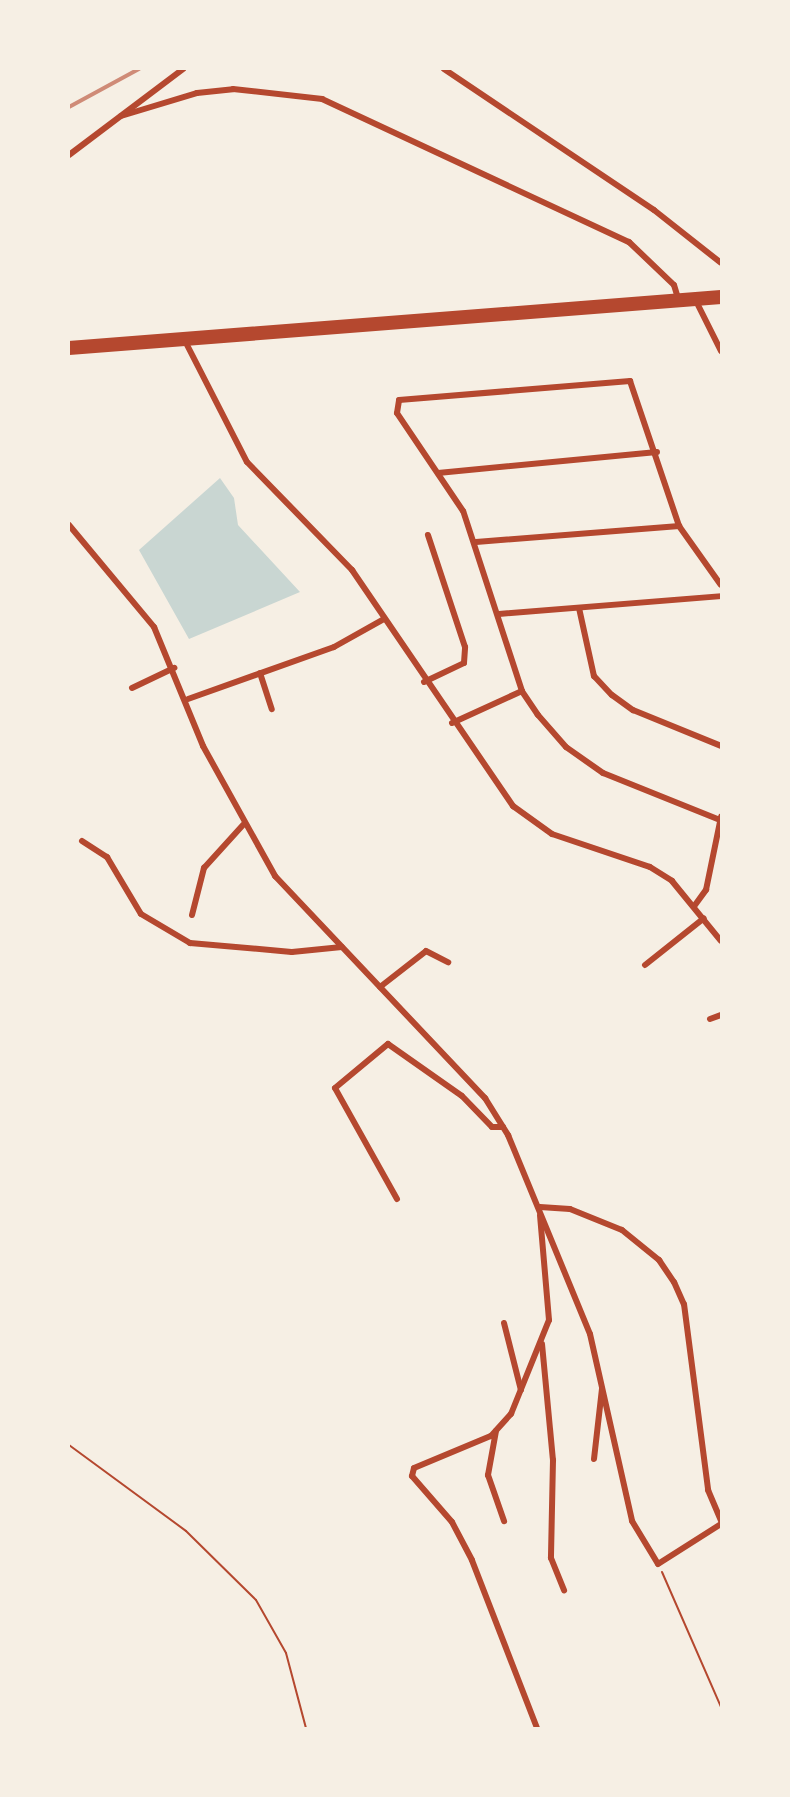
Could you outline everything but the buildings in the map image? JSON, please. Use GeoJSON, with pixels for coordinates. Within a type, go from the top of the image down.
{"type":"FeatureCollection","features":[{"type":"Feature","properties":{"kind":"highway"},"geometry":{"type":"LineString","coordinates":[[69,348],[721,297]]}},
{"type":"Feature","properties":{"kind":"street"},"geometry":{"type":"LineString","coordinates":[[69,155],[183,69]]}},
{"type":"Feature","properties":{"kind":"street"},"geometry":{"type":"LineString","coordinates":[[444,69],[654,210],[721,263]]}},
{"type":"Feature","properties":{"kind":"street"},"geometry":{"type":"LineString","coordinates":[[121,116],[186,95],[233,89],[322,99],[629,242],[674,285],[679,301]]}},
{"type":"Feature","properties":{"kind":"street"},"geometry":{"type":"LineString","coordinates":[[696,300],[721,351]]}},
{"type":"Feature","properties":{"kind":"street"},"geometry":{"type":"LineString","coordinates":[[184,339],[247,462],[352,570],[424,682],[497,788],[527,819],[552,834],[650,867],[694,905],[721,941]]}},
{"type":"Feature","properties":{"kind":"street"},"geometry":{"type":"LineString","coordinates":[[694,905],[706,890],[721,818],[582,761],[522,691],[476,542],[438,473],[398,412],[404,396],[630,381],[657,452],[679,526],[721,585]]}},
{"type":"Feature","properties":{"kind":"street"},"geometry":{"type":"LineString","coordinates":[[438,473],[657,452]]}},
{"type":"Feature","properties":{"kind":"street"},"geometry":{"type":"LineString","coordinates":[[69,525],[154,627],[188,699],[203,746],[243,825],[275,876],[485,1098],[503,1127],[540,1207],[591,1334],[632,1521],[658,1564],[721,1523],[708,1490],[684,1304],[674,1282],[659,1260],[622,1230],[570,1209],[540,1207]]}},
{"type":"Feature","properties":{"kind":"street"},"geometry":{"type":"LineString","coordinates":[[476,542],[679,526]]}},
{"type":"Feature","properties":{"kind":"street"},"geometry":{"type":"LineString","coordinates":[[424,682],[464,663],[465,647],[428,535]]}},
{"type":"Feature","properties":{"kind":"street"},"geometry":{"type":"LineString","coordinates":[[499,615],[721,597]]}},
{"type":"Feature","properties":{"kind":"street"},"geometry":{"type":"LineString","coordinates":[[579,608],[594,676],[612,695],[633,710],[721,746]]}},
{"type":"Feature","properties":{"kind":"street"},"geometry":{"type":"LineString","coordinates":[[188,699],[334,646],[384,619]]}},
{"type":"Feature","properties":{"kind":"street"},"geometry":{"type":"LineString","coordinates":[[132,688],[174,668]]}},
{"type":"Feature","properties":{"kind":"street"},"geometry":{"type":"LineString","coordinates":[[260,673],[272,709]]}},
{"type":"Feature","properties":{"kind":"street"},"geometry":{"type":"LineString","coordinates":[[452,723],[522,691]]}},
{"type":"Feature","properties":{"kind":"street"},"geometry":{"type":"LineString","coordinates":[[192,915],[204,868],[243,825]]}},
{"type":"Feature","properties":{"kind":"street"},"geometry":{"type":"LineString","coordinates":[[82,841],[107,857],[141,914],[190,943],[292,952],[342,947]]}},
{"type":"Feature","properties":{"kind":"street"},"geometry":{"type":"LineString","coordinates":[[645,965],[704,918]]}},
{"type":"Feature","properties":{"kind":"street"},"geometry":{"type":"LineString","coordinates":[[380,987],[426,951],[448,962]]}},
{"type":"Feature","properties":{"kind":"street"},"geometry":{"type":"LineString","coordinates":[[710,1019],[721,1015]]}},
{"type":"Feature","properties":{"kind":"street"},"geometry":{"type":"LineString","coordinates":[[397,1199],[335,1088],[388,1044],[462,1096],[492,1126],[503,1127]]}},
{"type":"Feature","properties":{"kind":"street"},"geometry":{"type":"LineString","coordinates":[[504,1521],[488,1475],[496,1430],[521,1391],[542,1343],[549,1320],[540,1207]]}},
{"type":"Feature","properties":{"kind":"street"},"geometry":{"type":"LineString","coordinates":[[504,1323],[521,1391]]}},
{"type":"Feature","properties":{"kind":"street"},"geometry":{"type":"LineString","coordinates":[[542,1343],[553,1460],[552,1558],[564,1591]]}},
{"type":"Feature","properties":{"kind":"street"},"geometry":{"type":"LineString","coordinates":[[594,1459],[597,1400],[602,1388]]}},
{"type":"Feature","properties":{"kind":"street"},"geometry":{"type":"LineString","coordinates":[[496,1430],[414,1468],[412,1476],[452,1522],[472,1560],[537,1728]]}},
{"type":"Feature","properties":{"kind":"path"},"geometry":{"type":"LineString","coordinates":[[69,1445],[186,1531],[256,1600],[286,1653],[306,1728]]}},
{"type":"Feature","properties":{"kind":"path"},"geometry":{"type":"LineString","coordinates":[[658,1564],[721,1707]]}},
{"type":"Feature","properties":{"kind":"shaded area"},"geometry":{"type":"Polygon","coordinates":[[[220,478],[234,498],[238,525],[300,592],[189,639],[139,550],[220,478]]]}},
{"type":"Feature","properties":{"kind":"railway"},"geometry":{"type":"LineString","coordinates":[[69,107],[139,69]]}}]}
